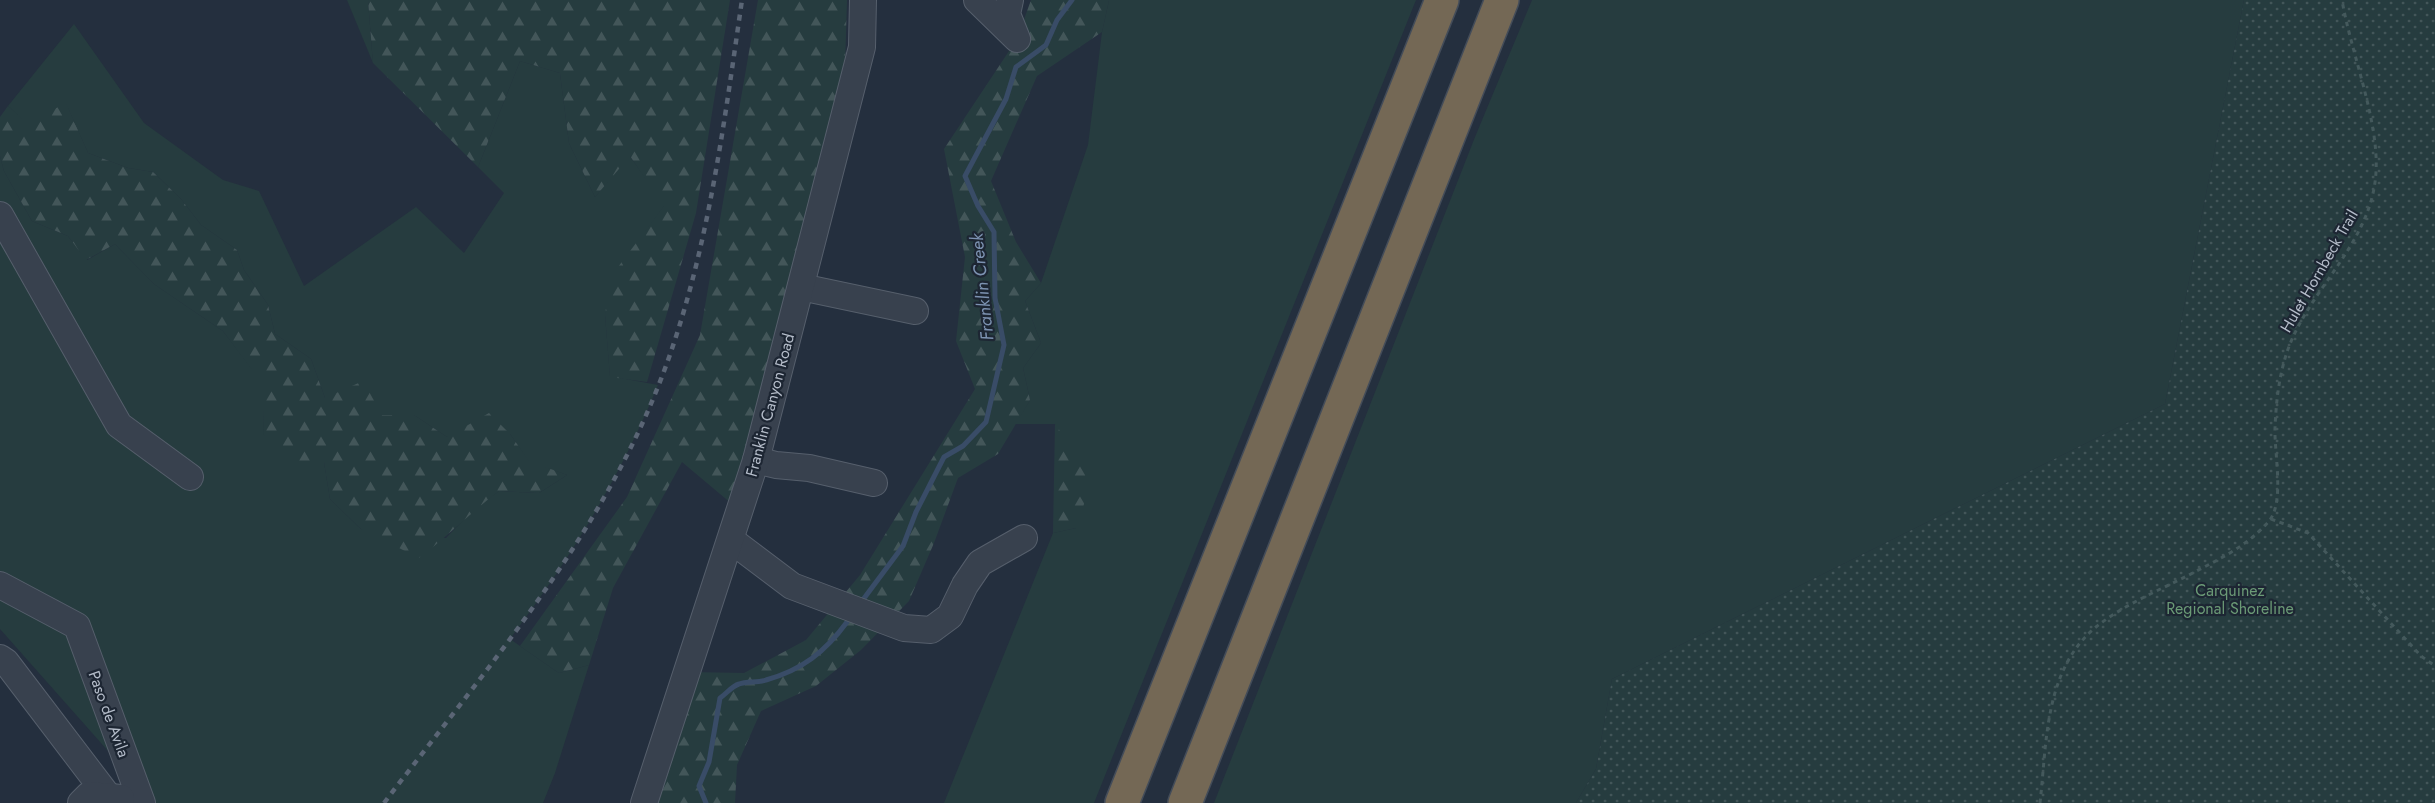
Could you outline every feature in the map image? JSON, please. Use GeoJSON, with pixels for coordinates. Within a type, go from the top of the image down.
{"type":"FeatureCollection","features":[{"type":"Feature","properties":{"kind":"highway"},"geometry":{"type":"LineString","coordinates":[[1122,803],[1442,0]]}},
{"type":"Feature","properties":{"kind":"highway"},"geometry":{"type":"LineString","coordinates":[[1185,803],[1502,0]]}},
{"type":"Feature","properties":{"kind":"street","name":"Franklin Canyon Road"},"geometry":{"type":"LineString","coordinates":[[644,803],[756,460],[862,47],[863,0]]}},
{"type":"Feature","properties":{"kind":"street"},"geometry":{"type":"LineString","coordinates":[[977,0],[1017,39],[1007,14],[1010,0]]}},
{"type":"Feature","properties":{"kind":"street"},"geometry":{"type":"LineString","coordinates":[[0,215],[119,425],[190,477]]}},
{"type":"Feature","properties":{"kind":"street"},"geometry":{"type":"LineString","coordinates":[[801,287],[915,311]]}},
{"type":"Feature","properties":{"kind":"street"},"geometry":{"type":"LineString","coordinates":[[756,460],[776,465],[809,468],[874,483]]}},
{"type":"Feature","properties":{"kind":"street"},"geometry":{"type":"LineString","coordinates":[[731,540],[792,586],[904,628],[931,630],[950,616],[965,585],[980,562],[1024,538]]}},
{"type":"Feature","properties":{"kind":"street","name":"Paso de Avila"},"geometry":{"type":"LineString","coordinates":[[0,585],[77,626],[140,798]]}},
{"type":"Feature","properties":{"kind":"street"},"geometry":{"type":"LineString","coordinates":[[0,657],[78,753],[108,796]]}},
{"type":"Feature","properties":{"kind":"street"},"geometry":{"type":"LineString","coordinates":[[81,803],[89,795],[140,798]]}},
{"type":"Feature","properties":{"kind":"path","name":"Hulet Hornbeck Trail"},"geometry":{"type":"LineString","coordinates":[[2271,519],[2277,501],[2275,431],[2277,392],[2284,359],[2301,322],[2351,246],[2370,207],[2376,171],[2372,128],[2342,0]]}},
{"type":"Feature","properties":{"kind":"path"},"geometry":{"type":"LineString","coordinates":[[2040,803],[2050,709],[2062,672],[2075,650],[2096,627],[2135,603],[2239,549],[2271,519],[2308,533],[2421,656],[2435,666]]}},
{"type":"Feature","properties":{"kind":"green space"},"geometry":{"type":"Polygon","coordinates":[[[347,0],[368,0],[373,63],[347,0]]]}},
{"type":"Feature","properties":{"kind":"green space"},"geometry":{"type":"Polygon","coordinates":[[[368,0],[730,0],[696,213],[647,382],[610,377],[605,314],[612,275],[664,206],[630,156],[595,197],[569,143],[560,73],[520,61],[478,167],[373,63],[368,0]]]}},
{"type":"Feature","properties":{"kind":"green space"},"geometry":{"type":"Polygon","coordinates":[[[758,0],[847,0],[845,66],[732,504],[682,462],[613,588],[589,665],[559,673],[520,646],[627,497],[700,335],[758,0]]]}},
{"type":"Feature","properties":{"kind":"green space"},"geometry":{"type":"Polygon","coordinates":[[[1031,0],[1109,0],[1102,32],[1037,76],[991,181],[1016,242],[1041,283],[1025,301],[1041,343],[1023,368],[1030,400],[998,454],[958,478],[909,601],[861,650],[816,686],[761,711],[737,765],[735,803],[644,803],[687,672],[744,673],[806,640],[860,575],[975,389],[956,341],[965,257],[944,149],[1017,39],[1031,0]]]}},
{"type":"Feature","properties":{"kind":"green space"},"geometry":{"type":"Polygon","coordinates":[[[1109,0],[1416,0],[1094,803],[944,803],[1053,533],[1076,528],[1055,424],[1015,424],[1030,400],[1023,368],[1041,343],[1025,301],[1041,283],[1088,145],[1102,32],[1109,0]]]}},
{"type":"Feature","properties":{"kind":"green space"},"geometry":{"type":"Polygon","coordinates":[[[1532,0],[2244,0],[2165,404],[1612,679],[1596,769],[1576,803],[1214,803],[1475,137],[1532,0]]]}},
{"type":"Feature","properties":{"kind":"green space","name":"Carquinez Regional Shoreline"},"geometry":{"type":"Polygon","coordinates":[[[2244,0],[2435,0],[2435,803],[1576,803],[1596,769],[1612,679],[2165,404],[2244,0]]]}},
{"type":"Feature","properties":{"kind":"green space"},"geometry":{"type":"Polygon","coordinates":[[[74,24],[144,123],[223,180],[259,191],[304,286],[416,207],[464,253],[504,193],[478,167],[520,61],[560,73],[569,143],[595,197],[629,155],[665,205],[640,239],[605,314],[610,376],[658,385],[627,454],[592,517],[554,578],[510,639],[559,673],[589,665],[555,773],[543,803],[142,803],[132,778],[0,629],[0,156],[4,171],[32,221],[68,236],[87,260],[115,244],[154,284],[223,331],[263,383],[264,435],[324,462],[330,499],[361,529],[446,538],[474,509],[499,491],[539,493],[567,475],[529,462],[510,434],[447,437],[414,415],[382,415],[325,398],[311,359],[275,334],[268,305],[244,270],[237,250],[201,225],[181,199],[153,172],[128,168],[88,153],[66,104],[27,124],[8,106],[74,24]]]}},
{"type":"Feature","properties":{"kind":"green space"},"geometry":{"type":"Polygon","coordinates":[[[66,103],[88,153],[128,168],[153,172],[181,199],[201,225],[237,250],[244,270],[268,305],[275,334],[311,359],[325,398],[363,381],[382,415],[414,415],[447,437],[489,413],[510,434],[529,461],[567,475],[539,493],[499,491],[419,558],[361,529],[330,499],[324,462],[279,462],[264,435],[262,383],[223,331],[154,284],[115,244],[86,260],[68,236],[32,221],[4,171],[0,156],[0,117],[8,106],[27,123],[66,103]]]}},
{"type":"Feature","properties":{"kind":"green space"},"geometry":{"type":"Polygon","coordinates":[[[1055,424],[1093,477],[1076,528],[1053,533],[1055,424]]]}},
{"type":"Feature","properties":{"kind":"waterway","name":"Franklin Creek"},"geometry":{"type":"LineString","coordinates":[[862,601],[903,546],[916,512],[944,457],[963,446],[986,422],[1004,345],[995,298],[994,232],[978,206],[965,176],[1006,99],[1016,67],[1046,45],[1057,20],[1072,0]]}},
{"type":"Feature","properties":{"kind":"waterway","name":"Franklin Creek"},"geometry":{"type":"LineString","coordinates":[[706,803],[699,786],[709,762],[720,698],[736,685],[766,680],[802,665],[821,651],[847,622]]}},
{"type":"Feature","properties":{"kind":"railway"},"geometry":{"type":"LineString","coordinates":[[384,803],[543,594],[612,483],[642,424],[667,363],[694,274],[714,184],[742,0]]}}]}
